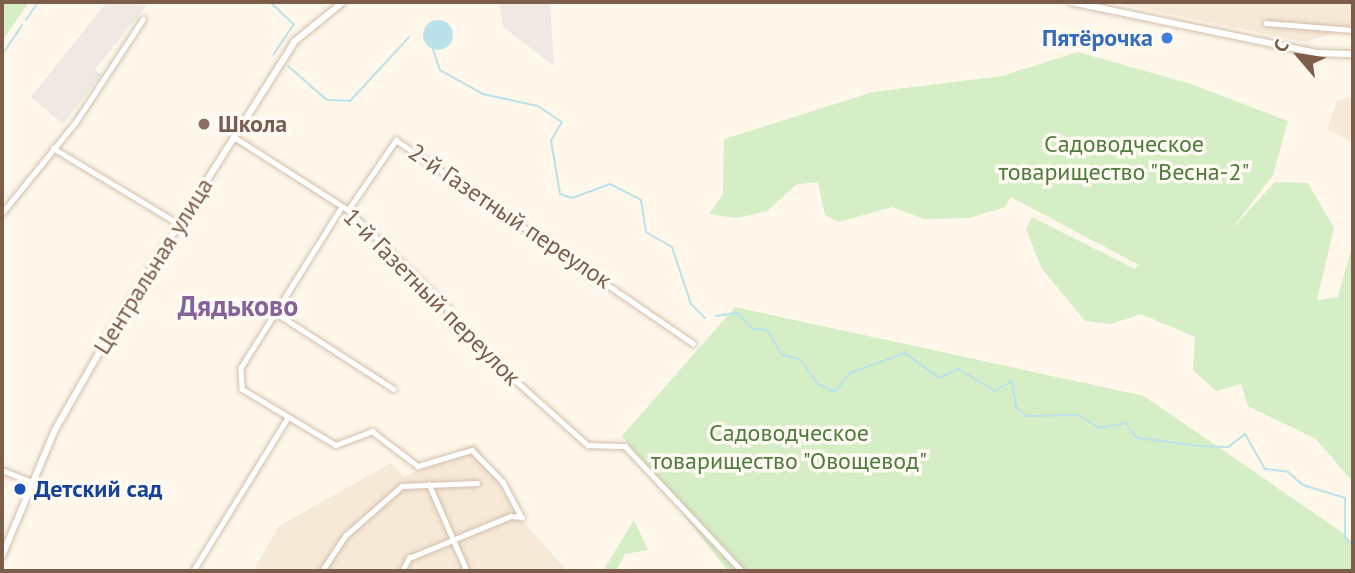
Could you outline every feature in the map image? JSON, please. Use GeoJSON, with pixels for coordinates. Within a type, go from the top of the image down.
{"type":"FeatureCollection","features":[{"type":"Feature","properties":{"kind":"street","name":"Центральная улица"},"geometry":{"type":"LineString","coordinates":[[2,556],[32,482],[92,365],[281,61],[316,19],[342,2]]}},
{"type":"Feature","properties":{"kind":"street"},"geometry":{"type":"LineString","coordinates":[[1071,2],[1098,5],[1318,53],[1353,54]]}},
{"type":"Feature","properties":{"kind":"street"},"geometry":{"type":"LineString","coordinates":[[2,213],[53,148],[143,19]]}},
{"type":"Feature","properties":{"kind":"street"},"geometry":{"type":"LineString","coordinates":[[1266,23],[1353,30]]}},
{"type":"Feature","properties":{"kind":"street","name":"1-й Газетный переулок"},"geometry":{"type":"LineString","coordinates":[[234,136],[345,208],[448,308],[449,320],[588,445],[625,446],[742,571]]}},
{"type":"Feature","properties":{"kind":"street","name":"2-й Газетный переулок"},"geometry":{"type":"LineString","coordinates":[[345,208],[396,140],[693,343]]}},
{"type":"Feature","properties":{"kind":"street"},"geometry":{"type":"LineString","coordinates":[[53,148],[179,224]]}},
{"type":"Feature","properties":{"kind":"street"},"geometry":{"type":"LineString","coordinates":[[345,208],[242,368],[242,389],[287,419],[336,445],[372,431],[418,466],[472,450],[503,482],[522,517],[511,516],[452,544],[409,558],[402,571]]}},
{"type":"Feature","properties":{"kind":"street"},"geometry":{"type":"LineString","coordinates":[[276,313],[394,388]]}},
{"type":"Feature","properties":{"kind":"street"},"geometry":{"type":"LineString","coordinates":[[193,571],[287,419]]}},
{"type":"Feature","properties":{"kind":"street"},"geometry":{"type":"LineString","coordinates":[[2,470],[32,482]]}},
{"type":"Feature","properties":{"kind":"street"},"geometry":{"type":"LineString","coordinates":[[321,571],[345,536],[402,486],[477,483]]}},
{"type":"Feature","properties":{"kind":"street"},"geometry":{"type":"LineString","coordinates":[[429,484],[452,544],[467,571]]}},
{"type":"Feature","properties":{"kind":"shaded area"},"geometry":{"type":"Polygon","coordinates":[[[107,2],[147,5],[95,69],[101,75],[63,124],[31,97],[107,2]]]}},
{"type":"Feature","properties":{"kind":"shaded area"},"geometry":{"type":"Polygon","coordinates":[[[499,2],[550,2],[554,66],[503,27],[499,2]]]}},
{"type":"Feature","properties":{"kind":"shaded area"},"geometry":{"type":"Polygon","coordinates":[[[1111,2],[1353,2],[1353,28],[1305,42],[1111,2]]]}},
{"type":"Feature","properties":{"kind":"shaded area"},"geometry":{"type":"Polygon","coordinates":[[[1353,96],[1353,143],[1327,129],[1337,101],[1353,96]]]}},
{"type":"Feature","properties":{"kind":"shaded area"},"geometry":{"type":"Polygon","coordinates":[[[476,443],[514,511],[567,571],[253,571],[279,526],[391,463],[404,477],[476,443]]]}},
{"type":"Feature","properties":{"kind":"green space"},"geometry":{"type":"Polygon","coordinates":[[[2,2],[29,2],[2,41],[2,2]]]}},
{"type":"Feature","properties":{"kind":"green space","name":"Садоводческое товарищество \"Весна-2\""},"geometry":{"type":"Polygon","coordinates":[[[1078,52],[1191,84],[1288,121],[1273,175],[1231,230],[1275,182],[1308,183],[1334,228],[1317,300],[1338,297],[1353,242],[1353,482],[1316,439],[1248,406],[1241,384],[1216,391],[1193,370],[1195,337],[1141,314],[1111,324],[1085,321],[1042,269],[1026,229],[1032,217],[1135,269],[1139,265],[1011,197],[1005,207],[969,218],[924,219],[892,207],[839,222],[825,215],[818,182],[797,184],[767,211],[736,218],[709,214],[723,194],[724,139],[873,92],[1002,76],[1078,52]]]}},
{"type":"Feature","properties":{"kind":"green space","name":"Садоводческое товарищество \"Овощевод\""},"geometry":{"type":"Polygon","coordinates":[[[735,307],[1144,396],[1343,533],[1353,543],[1353,571],[728,571],[622,436],[735,307]]]}},
{"type":"Feature","properties":{"kind":"green space"},"geometry":{"type":"Polygon","coordinates":[[[634,520],[648,550],[625,554],[616,571],[603,571],[634,520]]]}},
{"type":"Feature","properties":{"kind":"water"},"geometry":{"type":"Polygon","coordinates":[[[438,20],[448,25],[453,35],[448,45],[438,50],[428,45],[423,35],[428,25],[438,20]]]}},
{"type":"Feature","properties":{"kind":"waterway"},"geometry":{"type":"LineString","coordinates":[[26,20],[38,2]]}},
{"type":"Feature","properties":{"kind":"waterway"},"geometry":{"type":"LineString","coordinates":[[270,2],[294,24],[273,55]]}},
{"type":"Feature","properties":{"kind":"waterway"},"geometry":{"type":"LineString","coordinates":[[2,55],[22,25]]}},
{"type":"Feature","properties":{"kind":"waterway"},"geometry":{"type":"LineString","coordinates":[[288,66],[327,100],[350,101],[409,37]]}},
{"type":"Feature","properties":{"kind":"waterway"},"geometry":{"type":"LineString","coordinates":[[433,49],[440,70],[483,94],[538,106],[562,122],[551,140],[560,194],[572,198],[610,184],[641,200],[646,232],[672,247],[691,304],[705,318]]}},
{"type":"Feature","properties":{"kind":"waterway"},"geometry":{"type":"LineString","coordinates":[[716,316],[737,313],[753,329],[767,330],[782,355],[800,359],[818,384],[835,392],[850,373],[905,353],[939,378],[958,369],[995,391],[1012,381],[1016,407],[1026,416],[1078,415],[1100,428],[1126,423],[1137,438],[1200,446],[1228,447],[1245,434],[1265,469],[1288,472],[1303,485],[1345,498],[1345,538],[1353,545]]}},
{"type":"Feature","properties":{"kind":"place","name":"Пятёрочка"},"geometry":{"type":"Point","coordinates":[1167,38]}},
{"type":"Feature","properties":{"kind":"place","name":"Школа"},"geometry":{"type":"Point","coordinates":[204,124]}},
{"type":"Feature","properties":{"kind":"place","name":"Детский сад"},"geometry":{"type":"Point","coordinates":[20,489]}},
{"type":"Feature","properties":{"kind":"district","name":"Дядьково"},"geometry":{"type":"Point","coordinates":[238,306]}}]}
